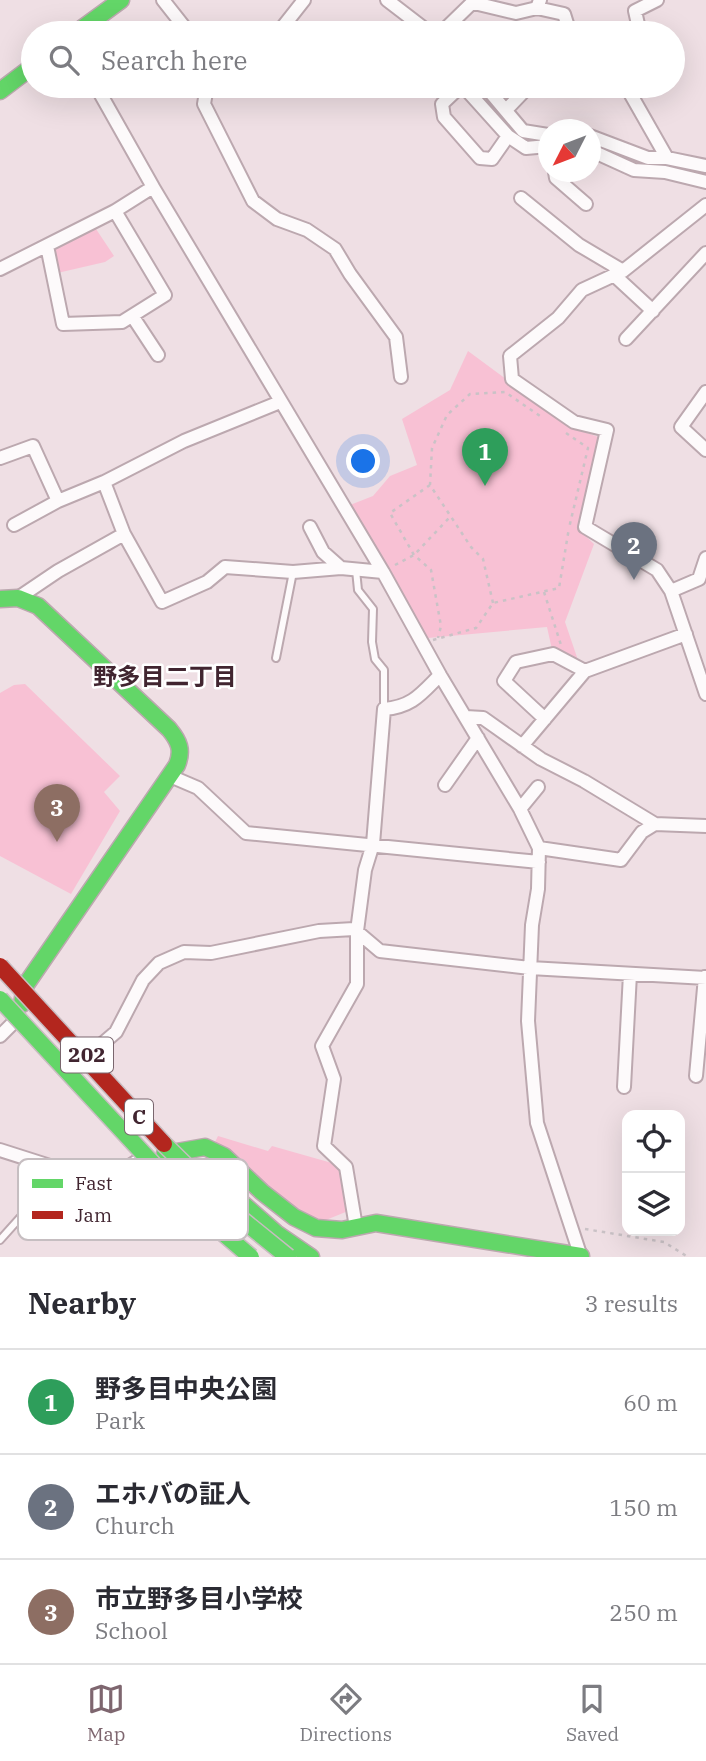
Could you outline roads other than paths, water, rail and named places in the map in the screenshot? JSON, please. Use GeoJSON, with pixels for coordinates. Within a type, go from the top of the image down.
{"type":"FeatureCollection","features":[{"type":"Feature","properties":{"kind":"main road"},"geometry":{"type":"LineString","coordinates":[[92,21],[121,0]]}},
{"type":"Feature","properties":{"kind":"main road"},"geometry":{"type":"LineString","coordinates":[[0,91],[21,75]]}},
{"type":"Feature","properties":{"kind":"main road"},"geometry":{"type":"LineString","coordinates":[[0,599],[18,598],[38,606],[178,738],[181,751],[180,759],[170,776],[25,986],[19,1017]]}},
{"type":"Feature","properties":{"kind":"main road","name":"202"},"geometry":{"type":"LineString","coordinates":[[0,958],[177,1159]]}},
{"type":"Feature","properties":{"kind":"main road","name":"C"},"geometry":{"type":"LineString","coordinates":[[0,966],[178,1159]]}},
{"type":"Feature","properties":{"kind":"main road","name":"202"},"geometry":{"type":"LineString","coordinates":[[0,998],[148,1159]]}},
{"type":"Feature","properties":{"kind":"main road","name":"C"},"geometry":{"type":"LineString","coordinates":[[0,998],[149,1159]]}},
{"type":"Feature","properties":{"kind":"main road"},"geometry":{"type":"LineString","coordinates":[[145,1156],[205,1147],[227,1159]]}},
{"type":"Feature","properties":{"kind":"main road"},"geometry":{"type":"LineString","coordinates":[[248,1179],[294,1217],[316,1228],[342,1230],[376,1223],[581,1256]]}},
{"type":"Feature","properties":{"kind":"main road"},"geometry":{"type":"LineString","coordinates":[[248,1208],[276,1233],[311,1257]]}},
{"type":"Feature","properties":{"kind":"main road","name":"202"},"geometry":{"type":"LineString","coordinates":[[248,1224],[288,1257]]}},
{"type":"Feature","properties":{"kind":"main road","name":"C"},"geometry":{"type":"LineString","coordinates":[[248,1226],[288,1257]]}},
{"type":"Feature","properties":{"kind":"main road","name":"202"},"geometry":{"type":"LineString","coordinates":[[229,1240],[251,1257]]}},
{"type":"Feature","properties":{"kind":"main road","name":"C"},"geometry":{"type":"LineString","coordinates":[[231,1240],[251,1257]]}},
{"type":"Feature","properties":{"kind":"street"},"geometry":{"type":"LineString","coordinates":[[163,0],[180,21]]}},
{"type":"Feature","properties":{"kind":"street"},"geometry":{"type":"LineString","coordinates":[[287,21],[304,0]]}},
{"type":"Feature","properties":{"kind":"street"},"geometry":{"type":"LineString","coordinates":[[387,0],[414,21]]}},
{"type":"Feature","properties":{"kind":"street"},"geometry":{"type":"LineString","coordinates":[[637,21],[635,11],[657,0]]}},
{"type":"Feature","properties":{"kind":"street"},"geometry":{"type":"LineString","coordinates":[[454,21],[475,1],[516,13],[539,4],[564,14],[566,21]]}},
{"type":"Feature","properties":{"kind":"street"},"geometry":{"type":"LineString","coordinates":[[103,98],[153,187],[383,572],[440,676],[520,809],[539,848],[528,1021],[537,1123],[581,1256]]}},
{"type":"Feature","properties":{"kind":"street"},"geometry":{"type":"LineString","coordinates":[[205,98],[204,104],[253,201],[277,219],[307,230],[335,249],[396,337],[401,377]]}},
{"type":"Feature","properties":{"kind":"street"},"geometry":{"type":"LineString","coordinates":[[449,98],[442,104],[444,117],[480,158],[492,159],[508,136]]}},
{"type":"Feature","properties":{"kind":"street"},"geometry":{"type":"LineString","coordinates":[[473,98],[508,136],[526,148],[538,147]]}},
{"type":"Feature","properties":{"kind":"street"},"geometry":{"type":"LineString","coordinates":[[496,98],[523,131],[538,133]]}},
{"type":"Feature","properties":{"kind":"street"},"geometry":{"type":"LineString","coordinates":[[506,110],[518,98]]}},
{"type":"Feature","properties":{"kind":"street"},"geometry":{"type":"LineString","coordinates":[[633,98],[667,158]]}},
{"type":"Feature","properties":{"kind":"street"},"geometry":{"type":"LineString","coordinates":[[601,140],[648,158],[667,158],[706,166]]}},
{"type":"Feature","properties":{"kind":"street"},"geometry":{"type":"LineString","coordinates":[[601,155],[634,170],[664,172],[706,182]]}},
{"type":"Feature","properties":{"kind":"street"},"geometry":{"type":"LineString","coordinates":[[561,182],[586,204]]}},
{"type":"Feature","properties":{"kind":"street"},"geometry":{"type":"LineString","coordinates":[[0,269],[115,211],[153,187]]}},
{"type":"Feature","properties":{"kind":"street"},"geometry":{"type":"LineString","coordinates":[[521,198],[619,273],[653,311]]}},
{"type":"Feature","properties":{"kind":"street"},"geometry":{"type":"LineString","coordinates":[[47,246],[64,324],[122,322],[133,317],[166,295],[115,211]]}},
{"type":"Feature","properties":{"kind":"street"},"geometry":{"type":"LineString","coordinates":[[703,213],[619,273],[582,290],[558,318],[510,356],[512,379],[574,422],[607,430],[585,527],[657,570],[671,591],[706,694]]}},
{"type":"Feature","properties":{"kind":"street"},"geometry":{"type":"LineString","coordinates":[[626,339],[706,253]]}},
{"type":"Feature","properties":{"kind":"street"},"geometry":{"type":"LineString","coordinates":[[133,317],[158,355]]}},
{"type":"Feature","properties":{"kind":"street"},"geometry":{"type":"LineString","coordinates":[[706,392],[681,426],[706,450]]}},
{"type":"Feature","properties":{"kind":"street"},"geometry":{"type":"LineString","coordinates":[[14,525],[58,500],[104,482],[184,441],[280,402]]}},
{"type":"Feature","properties":{"kind":"street"},"geometry":{"type":"LineString","coordinates":[[0,458],[33,446],[58,500]]}},
{"type":"Feature","properties":{"kind":"street"},"geometry":{"type":"LineString","coordinates":[[104,482],[124,534],[162,602],[207,582],[225,567],[293,572],[341,568],[383,572]]}},
{"type":"Feature","properties":{"kind":"street"},"geometry":{"type":"LineString","coordinates":[[310,527],[323,552],[341,568]]}},
{"type":"Feature","properties":{"kind":"street"},"geometry":{"type":"LineString","coordinates":[[18,598],[58,571],[124,534]]}},
{"type":"Feature","properties":{"kind":"street"},"geometry":{"type":"LineString","coordinates":[[671,591],[699,579],[706,558]]}},
{"type":"Feature","properties":{"kind":"street"},"geometry":{"type":"LineString","coordinates":[[522,746],[585,671],[686,634]]}},
{"type":"Feature","properties":{"kind":"street"},"geometry":{"type":"LineString","coordinates":[[545,719],[504,681],[516,662],[553,654],[585,671]]}},
{"type":"Feature","properties":{"kind":"street"},"geometry":{"type":"LineString","coordinates":[[356,1227],[346,1167],[324,1146],[334,1079],[322,1046],[357,984],[357,931],[365,870],[373,844],[384,709],[401,708],[420,696],[440,676]]}},
{"type":"Feature","properties":{"kind":"street"},"geometry":{"type":"LineString","coordinates":[[466,717],[483,718],[541,759],[584,781],[655,824],[706,826]]}},
{"type":"Feature","properties":{"kind":"street"},"geometry":{"type":"LineString","coordinates":[[444,785],[478,738]]}},
{"type":"Feature","properties":{"kind":"street"},"geometry":{"type":"LineString","coordinates":[[170,776],[198,788],[246,833],[539,862]]}},
{"type":"Feature","properties":{"kind":"street"},"geometry":{"type":"LineString","coordinates":[[520,809],[538,787]]}},
{"type":"Feature","properties":{"kind":"street"},"geometry":{"type":"LineString","coordinates":[[539,848],[621,860],[642,832],[655,824]]}},
{"type":"Feature","properties":{"kind":"street"},"geometry":{"type":"LineString","coordinates":[[88,1056],[116,1032],[143,980],[159,963],[184,952],[211,953],[319,931],[354,929],[380,951],[530,968],[705,978],[696,1076]]}},
{"type":"Feature","properties":{"kind":"street"},"geometry":{"type":"LineString","coordinates":[[624,1087],[630,974]]}},
{"type":"Feature","properties":{"kind":"street"},"geometry":{"type":"LineString","coordinates":[[0,1036],[19,1017]]}},
{"type":"Feature","properties":{"kind":"street"},"geometry":{"type":"LineString","coordinates":[[0,1150],[30,1159]]}},
{"type":"Feature","properties":{"kind":"street"},"geometry":{"type":"LineString","coordinates":[[140,1159],[145,1156]]}},
{"type":"Feature","properties":{"kind":"lane"},"geometry":{"type":"LineString","coordinates":[[355,569],[358,590],[373,610],[372,642],[374,659],[384,670],[384,709]]}},
{"type":"Feature","properties":{"kind":"lane"},"geometry":{"type":"LineString","coordinates":[[276,657],[293,572]]}},
{"type":"Feature","properties":{"kind":"lane"},"geometry":{"type":"LineString","coordinates":[[0,1240],[18,1220]]}},
{"type":"Feature","properties":{"kind":"waterway"},"geometry":{"type":"LineString","coordinates":[[663,166],[680,167]]}},
{"type":"Feature","properties":{"kind":"place","name":"野多目中央公園"},"geometry":{"type":"Point","coordinates":[485,486]}},
{"type":"Feature","properties":{"kind":"place","name":"エホバの証人"},"geometry":{"type":"Point","coordinates":[634,580]}},
{"type":"Feature","properties":{"kind":"place","name":"市立野多目小学校"},"geometry":{"type":"Point","coordinates":[57,842]}},
{"type":"Feature","properties":{"kind":"district","name":"野多目二丁目"},"geometry":{"type":"Point","coordinates":[165,677]}}]}
